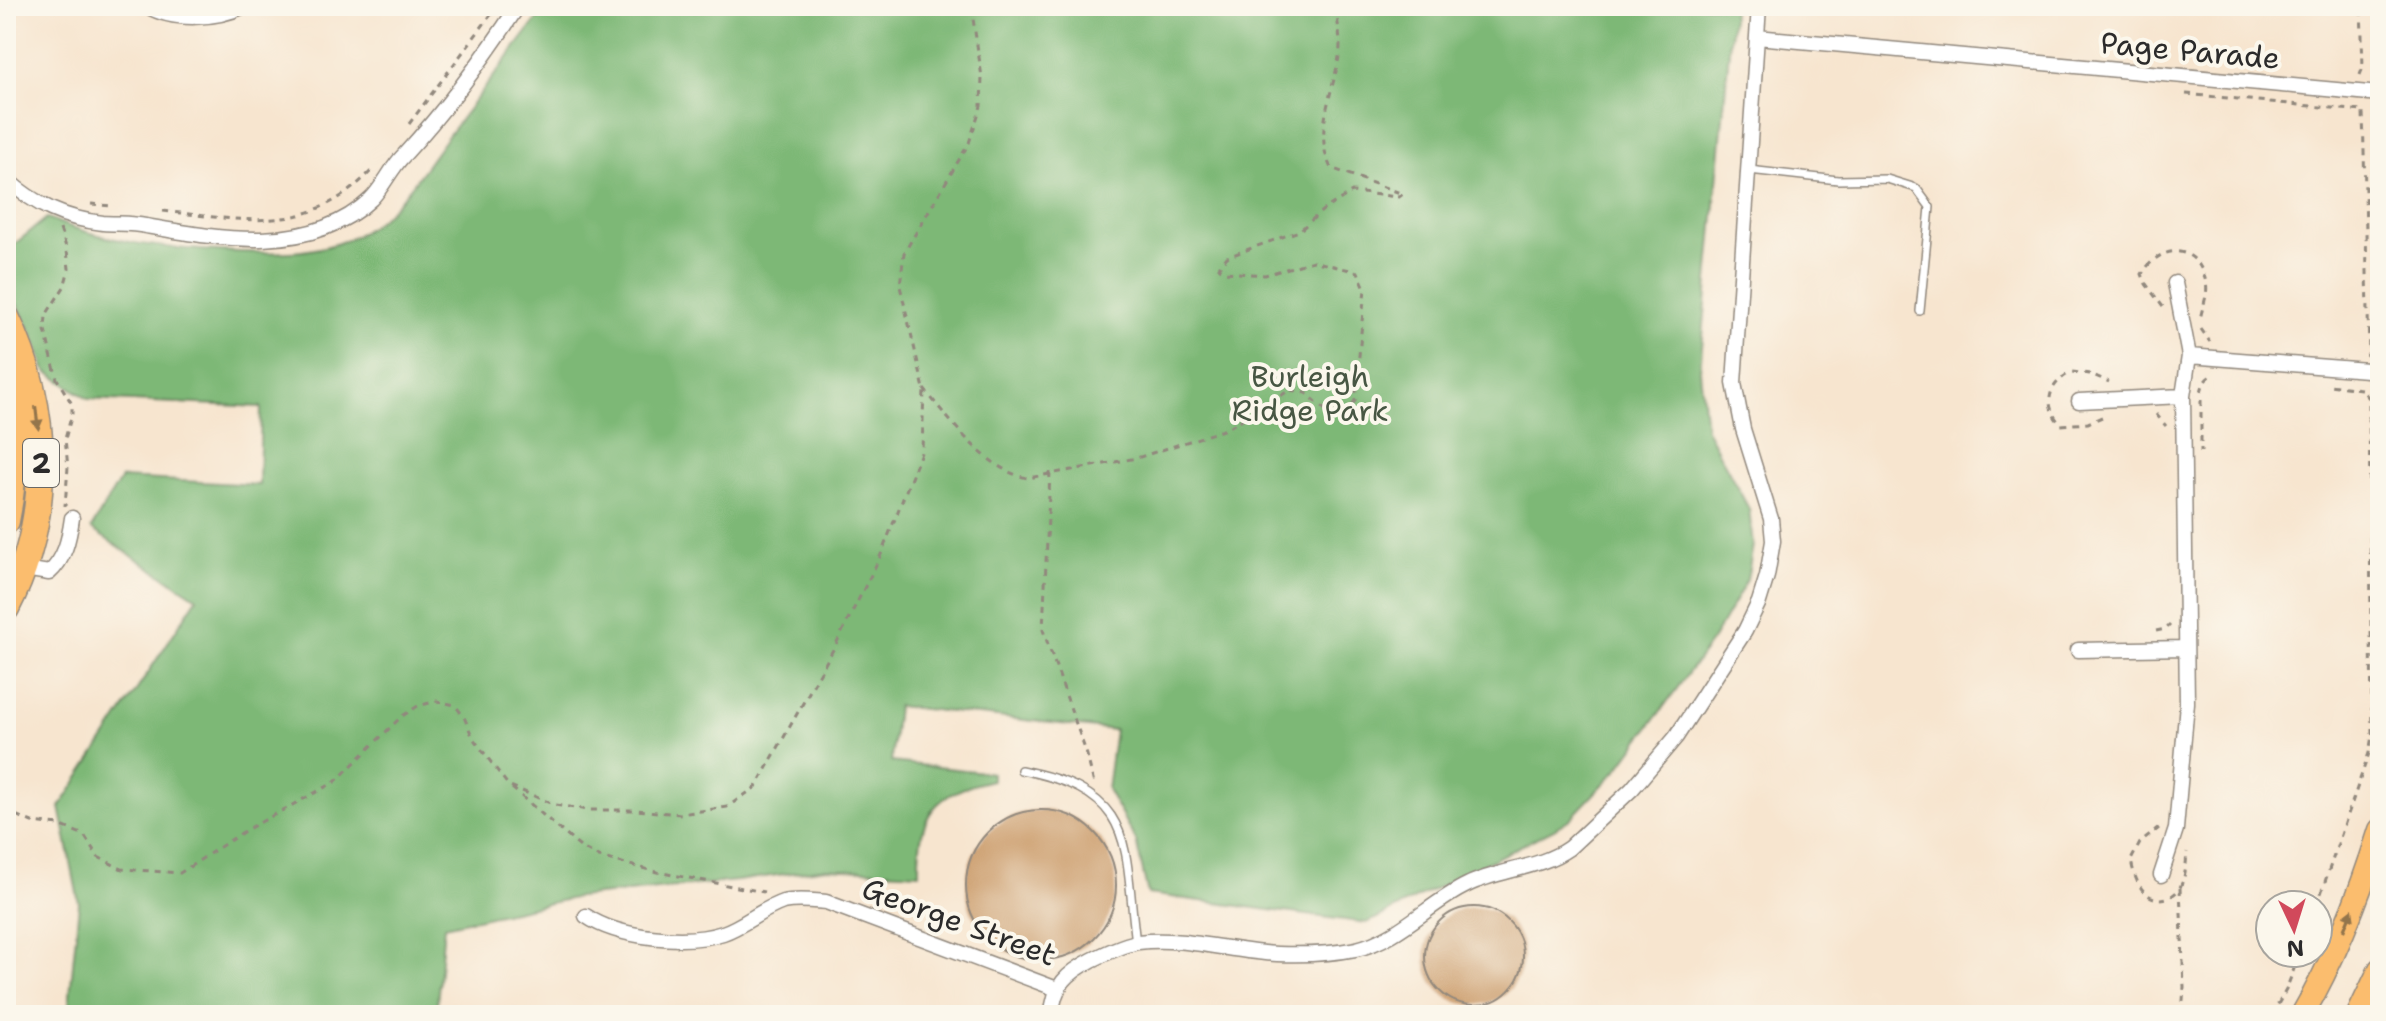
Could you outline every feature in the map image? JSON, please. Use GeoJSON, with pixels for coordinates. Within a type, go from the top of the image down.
{"type":"FeatureCollection","features":[{"type":"Feature","properties":{"kind":"highway","name":"2"},"geometry":{"type":"LineString","coordinates":[[6,317],[25,364],[34,397],[41,460],[33,529],[15,568],[6,608]]}},
{"type":"Feature","properties":{"kind":"highway","name":"2"},"geometry":{"type":"LineString","coordinates":[[6,385],[12,421],[14,473],[6,521]]}},
{"type":"Feature","properties":{"kind":"main road"},"geometry":{"type":"LineString","coordinates":[[2302,1015],[2348,922],[2380,830]]}},
{"type":"Feature","properties":{"kind":"main road"},"geometry":{"type":"LineString","coordinates":[[2358,1015],[2380,969]]}},
{"type":"Feature","properties":{"kind":"street"},"geometry":{"type":"LineString","coordinates":[[147,6],[166,13],[195,16],[223,13],[244,6]]}},
{"type":"Feature","properties":{"kind":"street"},"geometry":{"type":"LineString","coordinates":[[6,179],[30,199],[58,213],[104,223],[274,239],[314,232],[339,222],[373,197],[399,160],[432,125],[518,6]]}},
{"type":"Feature","properties":{"kind":"street","name":"George Street"},"geometry":{"type":"LineString","coordinates":[[586,916],[623,933],[693,939],[722,934],[783,902],[826,902],[1057,989],[1066,977],[1083,965],[1136,943],[1169,941],[1288,954],[1359,948],[1378,942],[1467,884],[1558,856],[1586,834],[1632,789],[1676,737],[1745,631],[1767,576],[1773,541],[1771,519],[1743,429],[1734,383],[1759,6]]}},
{"type":"Feature","properties":{"kind":"street","name":"Page Parade"},"geometry":{"type":"LineString","coordinates":[[1757,37],[2380,94]]}},
{"type":"Feature","properties":{"kind":"street"},"geometry":{"type":"LineString","coordinates":[[2161,875],[2176,829],[2187,703],[2183,396],[2189,356],[2175,283]]}},
{"type":"Feature","properties":{"kind":"street"},"geometry":{"type":"LineString","coordinates":[[2189,356],[2380,371]]}},
{"type":"Feature","properties":{"kind":"street"},"geometry":{"type":"LineString","coordinates":[[2079,401],[2183,396]]}},
{"type":"Feature","properties":{"kind":"street"},"geometry":{"type":"LineString","coordinates":[[15,568],[49,573],[59,563],[67,546],[71,524]]}},
{"type":"Feature","properties":{"kind":"street"},"geometry":{"type":"LineString","coordinates":[[2078,650],[2186,648]]}},
{"type":"Feature","properties":{"kind":"street"},"geometry":{"type":"LineString","coordinates":[[1052,1015],[1057,989]]}},
{"type":"Feature","properties":{"kind":"lane"},"geometry":{"type":"LineString","coordinates":[[1747,170],[1838,180],[1887,179],[1916,188],[1930,207],[1920,311]]}},
{"type":"Feature","properties":{"kind":"lane"},"geometry":{"type":"LineString","coordinates":[[1021,770],[1077,785],[1098,799],[1116,821],[1130,876],[1136,943]]}},
{"type":"Feature","properties":{"kind":"path"},"geometry":{"type":"LineString","coordinates":[[401,133],[498,6]]}},
{"type":"Feature","properties":{"kind":"path"},"geometry":{"type":"LineString","coordinates":[[508,785],[555,805],[681,814],[727,807],[756,787],[835,646],[880,557],[922,450],[924,389],[900,286],[902,264],[904,253],[969,143],[981,106],[982,77],[971,6]]}},
{"type":"Feature","properties":{"kind":"path"},"geometry":{"type":"LineString","coordinates":[[924,389],[970,441],[1012,476],[1028,478],[1137,458],[1226,429],[1290,390],[1306,393],[1328,412],[1344,412],[1355,401],[1365,288],[1358,272],[1313,261],[1265,275],[1224,272],[1219,267],[1227,257],[1299,231],[1323,210],[1352,192],[1399,197],[1403,194],[1331,168],[1324,154],[1328,93],[1340,54],[1336,6]]}},
{"type":"Feature","properties":{"kind":"path"},"geometry":{"type":"LineString","coordinates":[[2361,6],[2363,67]]}},
{"type":"Feature","properties":{"kind":"path"},"geometry":{"type":"LineString","coordinates":[[2184,94],[2363,111],[2369,352]]}},
{"type":"Feature","properties":{"kind":"path"},"geometry":{"type":"LineString","coordinates":[[154,210],[248,220],[298,217],[334,202],[376,166]]}},
{"type":"Feature","properties":{"kind":"path"},"geometry":{"type":"LineString","coordinates":[[80,202],[123,207]]}},
{"type":"Feature","properties":{"kind":"path"},"geometry":{"type":"LineString","coordinates":[[58,213],[57,223],[67,250],[69,269],[64,287],[46,315],[45,330],[57,379],[72,404],[65,439],[68,467],[65,525],[71,524]]}},
{"type":"Feature","properties":{"kind":"path"},"geometry":{"type":"LineString","coordinates":[[2199,460],[2202,448],[2200,394],[2203,383],[2210,376],[2220,374]]}},
{"type":"Feature","properties":{"kind":"path"},"geometry":{"type":"LineString","coordinates":[[2322,889],[2372,736],[2369,398],[2361,389],[2323,384]]}},
{"type":"Feature","properties":{"kind":"path"},"geometry":{"type":"LineString","coordinates":[[1050,472],[1043,630],[1087,755],[1098,799]]}},
{"type":"Feature","properties":{"kind":"path"},"geometry":{"type":"LineString","coordinates":[[6,811],[32,822],[59,825],[84,835],[98,857],[122,869],[180,873],[246,830],[335,782],[401,717],[418,706],[437,701],[455,705],[473,738],[508,785],[580,847],[599,857],[657,872],[807,900]]}},
{"type":"Feature","properties":{"kind":"path"},"geometry":{"type":"LineString","coordinates":[[2162,822],[2140,843],[2132,857],[2132,865],[2137,883],[2149,896],[2167,898],[2180,888]]}},
{"type":"Feature","properties":{"kind":"path"},"geometry":{"type":"LineString","coordinates":[[2182,1015],[2184,987],[2180,888],[2188,839]]}},
{"type":"Feature","properties":{"kind":"path"},"geometry":{"type":"LineString","coordinates":[[2272,1015],[2294,969]]}},
{"type":"Feature","properties":{"kind":"green space","name":"Burleigh Ridge Park"},"geometry":{"type":"Polygon","coordinates":[[[547,6],[1733,6],[1700,370],[1706,429],[1749,509],[1753,545],[1747,580],[1713,639],[1619,768],[1570,819],[1367,923],[1148,894],[1136,841],[1107,789],[1115,730],[897,706],[891,762],[992,773],[992,780],[956,792],[933,809],[922,835],[919,873],[826,868],[737,881],[578,897],[444,926],[436,1015],[68,1015],[79,903],[60,807],[197,598],[91,529],[121,478],[259,485],[261,407],[88,399],[46,371],[33,335],[6,283],[6,251],[47,218],[90,233],[132,242],[220,251],[272,253],[308,250],[357,235],[384,216],[407,191],[547,6]]]}},
{"type":"Feature","properties":{"kind":"building"},"geometry":{"type":"Polygon","coordinates":[[[1041,810],[1070,816],[1094,832],[1110,856],[1116,885],[1110,914],[1094,938],[1070,954],[1041,960],[1012,954],[988,938],[972,914],[966,885],[972,856],[988,832],[1012,816],[1041,810]]]}},
{"type":"Feature","properties":{"kind":"building"},"geometry":{"type":"Polygon","coordinates":[[[1474,907],[1493,910],[1509,921],[1520,937],[1523,956],[1520,975],[1509,991],[1493,1002],[1474,1005],[1455,1002],[1439,991],[1428,975],[1425,956],[1428,937],[1439,921],[1455,910],[1474,907]]]}}]}
